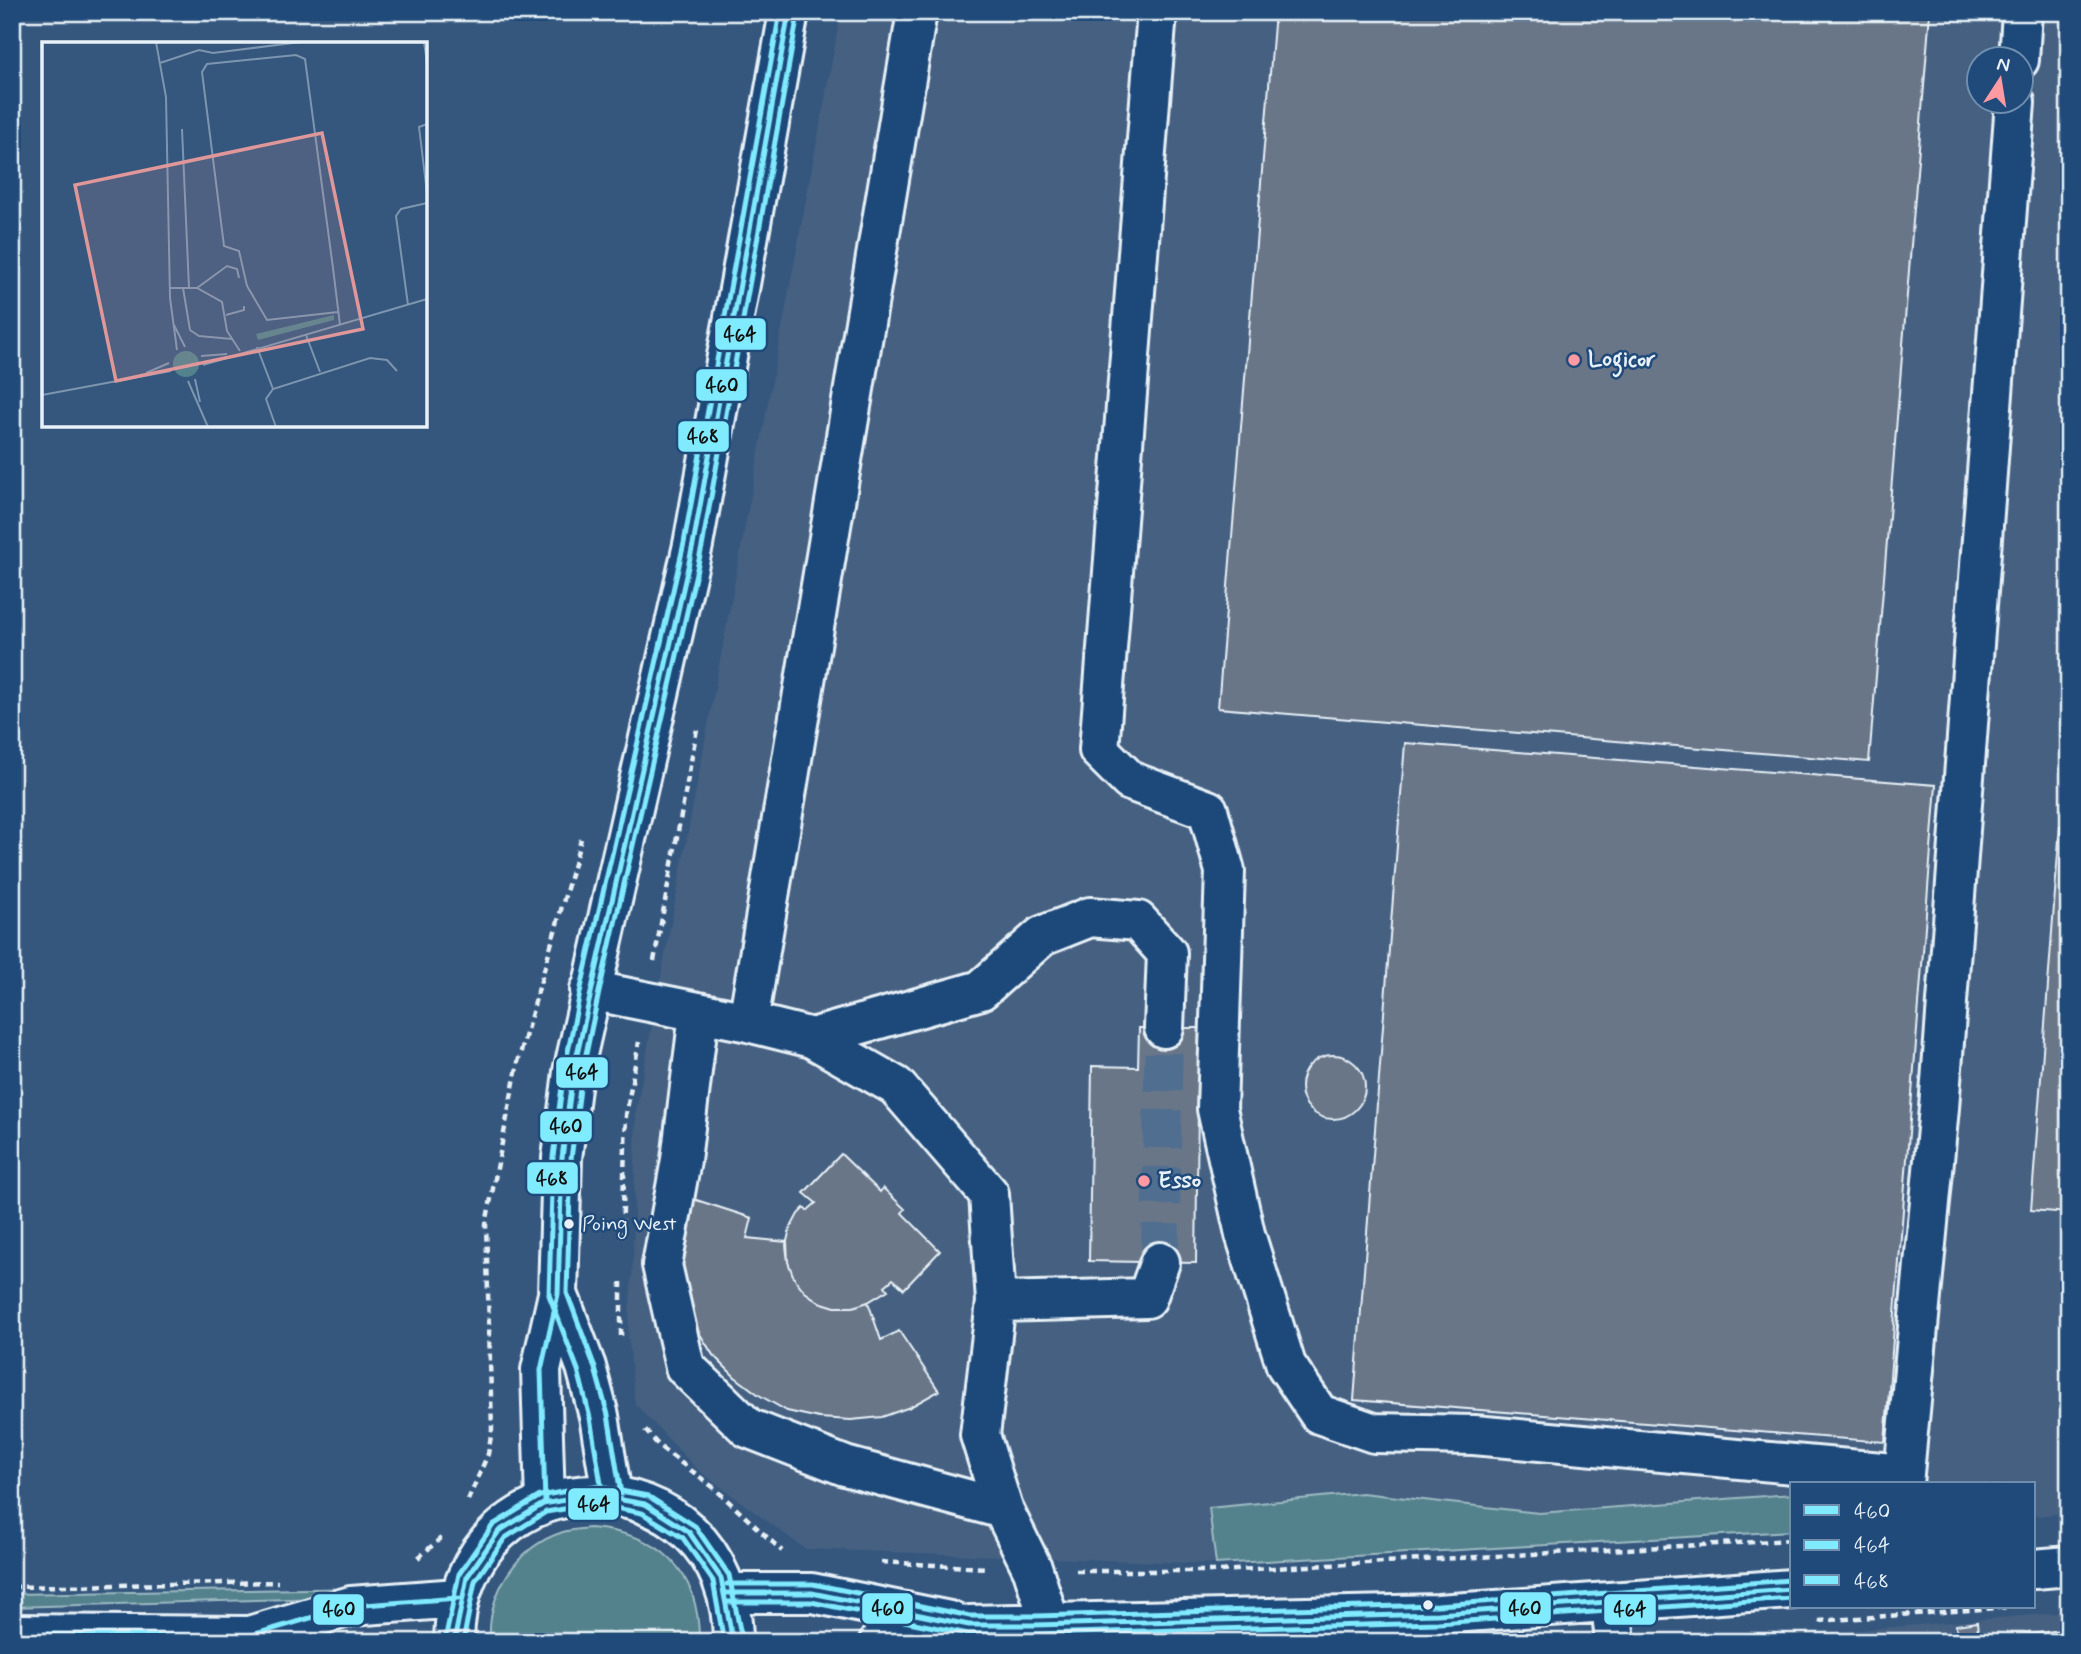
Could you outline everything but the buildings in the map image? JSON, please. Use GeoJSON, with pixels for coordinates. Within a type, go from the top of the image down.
{"type":"FeatureCollection","features":[{"type":"Feature","properties":{"kind":"street"},"geometry":{"type":"LineString","coordinates":[[544,1503],[541,1370],[558,1294],[562,1158],[573,1072],[693,545],[789,12]]}},
{"type":"Feature","properties":{"kind":"street"},"geometry":{"type":"LineString","coordinates":[[748,1023],[917,12]]}},
{"type":"Feature","properties":{"kind":"street"},"geometry":{"type":"LineString","coordinates":[[1157,12],[1099,750],[1130,781],[1208,810],[1225,871],[1217,1108],[1245,1234],[1286,1365],[1319,1414],[1374,1433],[1474,1435],[1904,1479],[1939,1108],[2014,116]]}},
{"type":"Feature","properties":{"kind":"street"},"geometry":{"type":"LineString","coordinates":[[2020,46],[2022,12]]}},
{"type":"Feature","properties":{"kind":"street"},"geometry":{"type":"LineString","coordinates":[[813,1038],[981,990],[1042,936],[1090,917],[1138,921],[1167,953],[1164,1028]]}},
{"type":"Feature","properties":{"kind":"street"},"geometry":{"type":"LineString","coordinates":[[590,990],[813,1038],[896,1086],[989,1194],[996,1302],[980,1435],[1003,1508],[1033,1570],[1050,1624]]}},
{"type":"Feature","properties":{"kind":"street"},"geometry":{"type":"LineString","coordinates":[[699,1014],[681,1160],[663,1265],[685,1367],[748,1428],[845,1465],[1003,1508]]}},
{"type":"Feature","properties":{"kind":"street"},"geometry":{"type":"LineString","coordinates":[[996,1302],[1147,1298],[1160,1262]]}},
{"type":"Feature","properties":{"kind":"street"},"geometry":{"type":"LineString","coordinates":[[558,1294],[586,1367],[612,1495]]}},
{"type":"Feature","properties":{"kind":"street"},"geometry":{"type":"LineString","coordinates":[[454,1642],[458,1598],[467,1573],[481,1550],[520,1514],[544,1503],[589,1494],[612,1495],[638,1501],[663,1512],[684,1527],[703,1546],[717,1568],[727,1593],[733,1619],[733,1642]]}},
{"type":"Feature","properties":{"kind":"street"},"geometry":{"type":"LineString","coordinates":[[2036,1569],[2069,1566]]}},
{"type":"Feature","properties":{"kind":"street"},"geometry":{"type":"LineString","coordinates":[[879,1642],[970,1625],[1050,1624],[1192,1631],[1790,1589]]}},
{"type":"Feature","properties":{"kind":"street"},"geometry":{"type":"LineString","coordinates":[[727,1593],[812,1593],[970,1625]]}},
{"type":"Feature","properties":{"kind":"street"},"geometry":{"type":"LineString","coordinates":[[12,1634],[260,1639],[351,1606],[458,1598]]}},
{"type":"Feature","properties":{"kind":"street"},"geometry":{"type":"LineString","coordinates":[[1611,1603],[1615,1642]]}},
{"type":"Feature","properties":{"kind":"path"},"geometry":{"type":"LineString","coordinates":[[622,1239],[625,1115],[697,729]]}},
{"type":"Feature","properties":{"kind":"path"},"geometry":{"type":"LineString","coordinates":[[464,1507],[488,1454],[492,1430],[486,1231],[489,1212],[518,1062],[582,833]]}},
{"type":"Feature","properties":{"kind":"path"},"geometry":{"type":"LineString","coordinates":[[621,1279],[621,1343]]}},
{"type":"Feature","properties":{"kind":"path"},"geometry":{"type":"LineString","coordinates":[[637,1420],[659,1446],[713,1487],[784,1553],[793,1555]]}},
{"type":"Feature","properties":{"kind":"path"},"geometry":{"type":"LineString","coordinates":[[411,1562],[446,1534]]}},
{"type":"Feature","properties":{"kind":"path"},"geometry":{"type":"LineString","coordinates":[[868,1561],[1033,1570],[1218,1572],[1790,1540]]}},
{"type":"Feature","properties":{"kind":"path"},"geometry":{"type":"LineString","coordinates":[[12,1587],[289,1582]]}},
{"type":"Feature","properties":{"kind":"shaded area"},"geometry":{"type":"Polygon","coordinates":[[[841,12],[2069,12],[2069,1513],[2036,1516],[2036,1482],[1790,1482],[1790,1531],[1216,1564],[805,1549],[698,1470],[635,1404],[628,1332],[633,1260],[636,1111],[841,12]]]}},
{"type":"Feature","properties":{"kind":"shaded area"},"geometry":{"type":"Polygon","coordinates":[[[2069,1612],[2069,1642],[1720,1642],[2069,1612]]]}},
{"type":"Feature","properties":{"kind":"green space"},"geometry":{"type":"Polygon","coordinates":[[[1362,1493],[1539,1513],[1790,1494],[1790,1531],[1216,1564],[1209,1508],[1362,1493]]]}},
{"type":"Feature","properties":{"kind":"green space"},"geometry":{"type":"Polygon","coordinates":[[[590,1528],[615,1531],[637,1538],[656,1547],[671,1560],[692,1595],[699,1642],[490,1642],[490,1624],[499,1590],[518,1560],[546,1539],[566,1531],[590,1528]]]}},
{"type":"Feature","properties":{"kind":"green space"},"geometry":{"type":"Polygon","coordinates":[[[406,1581],[363,1597],[12,1607],[12,1594],[373,1588],[406,1581]]]}},
{"type":"Feature","properties":{"kind":"tunnel"},"geometry":{"type":"LineString","coordinates":[[1160,1262],[1164,1028]]}},
{"type":"Feature","properties":{"kind":"transit line","name":"468"},"geometry":{"type":"LineString","coordinates":[[603,1496],[590,1418],[578,1370],[549,1295],[553,1157],[564,1071],[581,988],[684,543],[780,12]]}},
{"type":"Feature","properties":{"kind":"transit line","name":"460"},"geometry":{"type":"LineString","coordinates":[[545,1503],[541,1370],[558,1294],[562,1158],[573,1072],[693,545],[789,12]]}},
{"type":"Feature","properties":{"kind":"transit line","name":"464"},"geometry":{"type":"LineString","coordinates":[[621,1494],[608,1415],[594,1365],[567,1293],[571,1159],[582,1073],[599,992],[702,547],[798,14]]}},
{"type":"Feature","properties":{"kind":"transit line","name":"468"},"geometry":{"type":"LineString","coordinates":[[445,1640],[459,1574],[493,1525],[540,1496],[594,1486],[648,1496],[695,1526],[729,1575],[742,1640]]}},
{"type":"Feature","properties":{"kind":"transit line","name":"460"},"geometry":{"type":"LineString","coordinates":[[454,1642],[467,1577],[499,1531],[543,1504],[594,1495],[645,1504],[689,1532],[721,1578],[733,1642]]}},
{"type":"Feature","properties":{"kind":"transit line","name":"464"},"geometry":{"type":"LineString","coordinates":[[463,1642],[475,1581],[505,1538],[546,1512],[594,1504],[642,1513],[683,1538],[713,1581],[724,1642]]}},
{"type":"Feature","properties":{"kind":"transit line","name":"468"},"geometry":{"type":"LineString","coordinates":[[727,1584],[813,1584],[970,1616],[1035,1616],[1438,1605],[1790,1580]]}},
{"type":"Feature","properties":{"kind":"transit line","name":"460"},"geometry":{"type":"LineString","coordinates":[[727,1593],[812,1593],[969,1625],[1035,1625],[1438,1614],[1790,1589]]}},
{"type":"Feature","properties":{"kind":"transit line","name":"460"},"geometry":{"type":"LineString","coordinates":[[12,1634],[249,1636],[351,1606],[458,1598]]}},
{"type":"Feature","properties":{"kind":"transit line","name":"464"},"geometry":{"type":"LineString","coordinates":[[727,1602],[811,1602],[968,1634],[1035,1634],[1438,1623],[1790,1598]]}},
{"type":"Feature","properties":{"kind":"place","name":"Logicor"},"geometry":{"type":"Point","coordinates":[1574,360]}},
{"type":"Feature","properties":{"kind":"place","name":"Esso"},"geometry":{"type":"Point","coordinates":[1144,1181]}},
{"type":"Feature","properties":{"kind":"place","name":"Poing West"},"geometry":{"type":"Point","coordinates":[569,1224]}}]}
